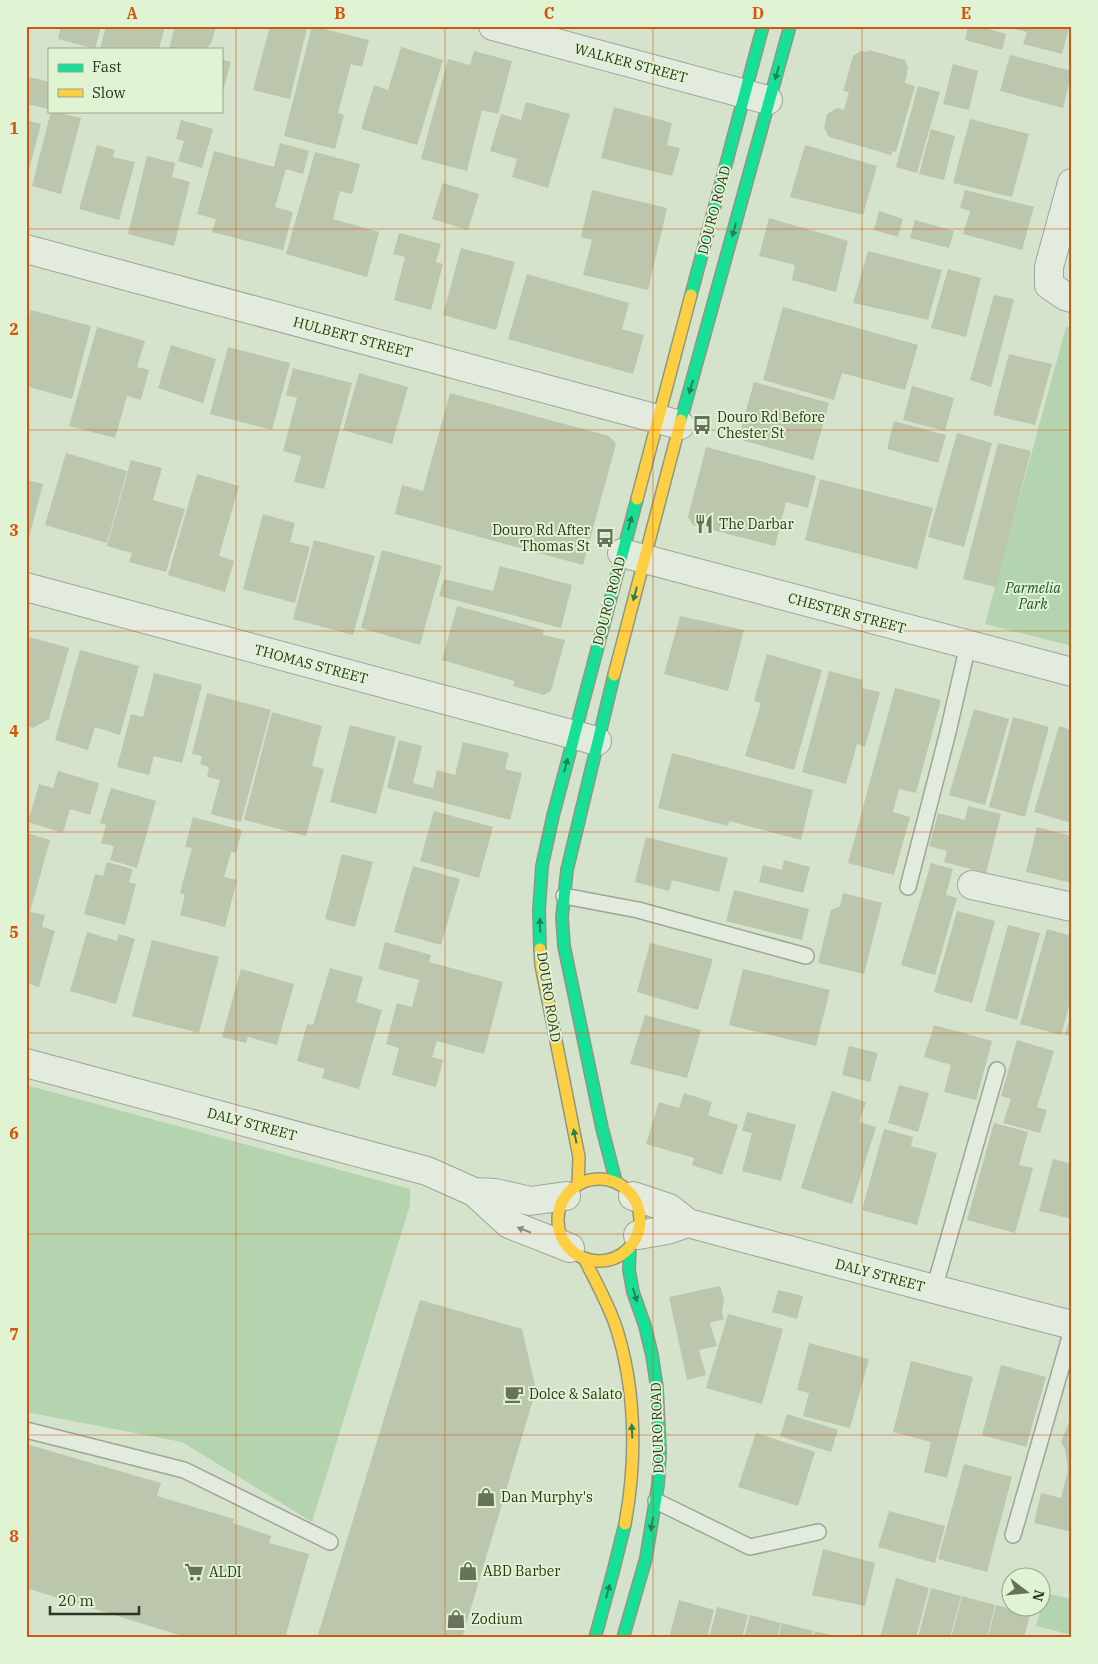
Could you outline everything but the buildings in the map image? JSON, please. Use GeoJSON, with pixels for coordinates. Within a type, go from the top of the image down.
{"type":"FeatureCollection","features":[{"type":"Feature","properties":{"kind":"street","name":"WALKER STREET"},"geometry":{"type":"LineString","coordinates":[[493,26],[757,97]]}},
{"type":"Feature","properties":{"kind":"street","name":"DOURO ROAD"},"geometry":{"type":"LineString","coordinates":[[624,1189],[611,1167],[564,946],[562,917],[567,870],[574,834],[585,738],[757,97],[763,26]]}},
{"type":"Feature","properties":{"kind":"street","name":"DOURO ROAD"},"geometry":{"type":"LineString","coordinates":[[572,1190],[579,1157],[554,1039],[541,965],[539,910],[542,866],[553,816],[585,738],[757,97],[790,26]]}},
{"type":"Feature","properties":{"kind":"street"},"geometry":{"type":"LineString","coordinates":[[1060,292],[1049,267],[1072,184]]}},
{"type":"Feature","properties":{"kind":"street","name":"HULBERT STREET"},"geometry":{"type":"LineString","coordinates":[[26,249],[669,422]]}},
{"type":"Feature","properties":{"kind":"street","name":"CHESTER STREET"},"geometry":{"type":"LineString","coordinates":[[633,556],[1072,672]]}},
{"type":"Feature","properties":{"kind":"street","name":"THOMAS STREET"},"geometry":{"type":"LineString","coordinates":[[26,587],[585,738]]}},
{"type":"Feature","properties":{"kind":"street"},"geometry":{"type":"LineString","coordinates":[[972,885],[1072,907]]}},
{"type":"Feature","properties":{"kind":"street","name":"DALY STREET"},"geometry":{"type":"LineString","coordinates":[[26,1063],[417,1168],[474,1192],[509,1224],[577,1253]]}},
{"type":"Feature","properties":{"kind":"street"},"geometry":{"type":"LineString","coordinates":[[603,1178],[624,1189],[639,1208],[641,1222],[634,1241],[620,1255],[609,1260],[596,1260],[577,1253],[562,1236],[558,1223],[560,1209],[572,1190],[590,1180],[603,1178]]}},
{"type":"Feature","properties":{"kind":"street","name":"DALY STREET"},"geometry":{"type":"LineString","coordinates":[[624,1189],[669,1208],[688,1223],[1072,1325]]}},
{"type":"Feature","properties":{"kind":"street","name":"DALY STREET"},"geometry":{"type":"LineString","coordinates":[[474,1192],[495,1193],[530,1201],[572,1190]]}},
{"type":"Feature","properties":{"kind":"street"},"geometry":{"type":"LineString","coordinates":[[634,1241],[688,1223]]}},
{"type":"Feature","properties":{"kind":"street","name":"DOURO ROAD"},"geometry":{"type":"LineString","coordinates":[[623,1638],[646,1558],[656,1501],[660,1453],[657,1388],[646,1326],[633,1292],[629,1270],[634,1241]]}},
{"type":"Feature","properties":{"kind":"street","name":"DOURO ROAD"},"geometry":{"type":"LineString","coordinates":[[577,1253],[608,1305],[616,1327],[624,1355],[629,1390],[632,1436],[628,1505],[620,1545],[595,1638]]}},
{"type":"Feature","properties":{"kind":"lane"},"geometry":{"type":"LineString","coordinates":[[908,887],[968,645]]}},
{"type":"Feature","properties":{"kind":"lane"},"geometry":{"type":"LineString","coordinates":[[564,896],[638,910],[806,956]]}},
{"type":"Feature","properties":{"kind":"lane"},"geometry":{"type":"LineString","coordinates":[[934,1289],[997,1070]]}},
{"type":"Feature","properties":{"kind":"lane"},"geometry":{"type":"LineString","coordinates":[[1013,1535],[1072,1330]]}},
{"type":"Feature","properties":{"kind":"lane"},"geometry":{"type":"LineString","coordinates":[[26,1430],[184,1470],[330,1542]]}},
{"type":"Feature","properties":{"kind":"lane"},"geometry":{"type":"LineString","coordinates":[[656,1501],[750,1547],[818,1532]]}},
{"type":"Feature","properties":{"kind":"green space","name":"Parmelia Park"},"geometry":{"type":"Polygon","coordinates":[[[1066,327],[1072,328],[1072,646],[985,624],[1066,327]]]}},
{"type":"Feature","properties":{"kind":"green space"},"geometry":{"type":"Polygon","coordinates":[[[26,1085],[410,1189],[410,1205],[312,1522],[182,1442],[26,1412],[26,1085]]]}},
{"type":"Feature","properties":{"kind":"green space"},"geometry":{"type":"Polygon","coordinates":[[[1050,1594],[1072,1599],[1072,1635],[1036,1626],[1039,1616],[1050,1616],[1050,1594]]]}},
{"type":"Feature","properties":{"kind":"traffic: fast"},"geometry":{"type":"LineString","coordinates":[[691,295],[763,26]]}},
{"type":"Feature","properties":{"kind":"traffic: fast"},"geometry":{"type":"LineString","coordinates":[[681,420],[790,26]]}},
{"type":"Feature","properties":{"kind":"traffic: fast"},"geometry":{"type":"LineString","coordinates":[[540,949],[539,910],[542,866],[553,816],[637,499]]}},
{"type":"Feature","properties":{"kind":"traffic: fast"},"geometry":{"type":"LineString","coordinates":[[614,675],[567,870],[562,917],[564,946],[602,1128],[616,1182]]}},
{"type":"Feature","properties":{"kind":"traffic: fast"},"geometry":{"type":"LineString","coordinates":[[623,1638],[646,1558],[658,1485],[660,1453],[657,1388],[645,1326],[633,1292],[629,1270],[630,1247]]}},
{"type":"Feature","properties":{"kind":"traffic: fast"},"geometry":{"type":"LineString","coordinates":[[595,1638],[625,1524]]}},
{"type":"Feature","properties":{"kind":"traffic: slow"},"geometry":{"type":"LineString","coordinates":[[637,499],[691,295]]}},
{"type":"Feature","properties":{"kind":"traffic: slow"},"geometry":{"type":"LineString","coordinates":[[614,675],[681,420]]}},
{"type":"Feature","properties":{"kind":"traffic: slow"},"geometry":{"type":"LineString","coordinates":[[540,949],[541,965],[579,1157],[578,1184]]}},
{"type":"Feature","properties":{"kind":"traffic: slow"},"geometry":{"type":"LineString","coordinates":[[599,1179],[615,1182],[628,1191],[637,1204],[640,1220],[637,1236],[628,1249],[615,1258],[599,1261],[583,1258],[570,1249],[561,1236],[558,1220],[561,1204],[570,1191],[583,1182],[599,1179]]}},
{"type":"Feature","properties":{"kind":"traffic: slow"},"geometry":{"type":"LineString","coordinates":[[584,1258],[613,1318],[628,1375],[633,1450],[625,1524]]}},
{"type":"Feature","properties":{"kind":"place","name":"Douro Rd Before Chester St"},"geometry":{"type":"Point","coordinates":[702,425]}},
{"type":"Feature","properties":{"kind":"place","name":"The Darbar"},"geometry":{"type":"Point","coordinates":[704,524]}},
{"type":"Feature","properties":{"kind":"place","name":"Douro Rd After Thomas St"},"geometry":{"type":"Point","coordinates":[605,538]}},
{"type":"Feature","properties":{"kind":"place","name":"Dolce & Salato"},"geometry":{"type":"Point","coordinates":[514,1394]}},
{"type":"Feature","properties":{"kind":"place","name":"Dan Murphy's"},"geometry":{"type":"Point","coordinates":[486,1497]}},
{"type":"Feature","properties":{"kind":"place","name":"ABD Barber"},"geometry":{"type":"Point","coordinates":[468,1571]}},
{"type":"Feature","properties":{"kind":"place","name":"ALDI"},"geometry":{"type":"Point","coordinates":[194,1572]}},
{"type":"Feature","properties":{"kind":"place","name":"Zodium"},"geometry":{"type":"Point","coordinates":[456,1619]}}]}
